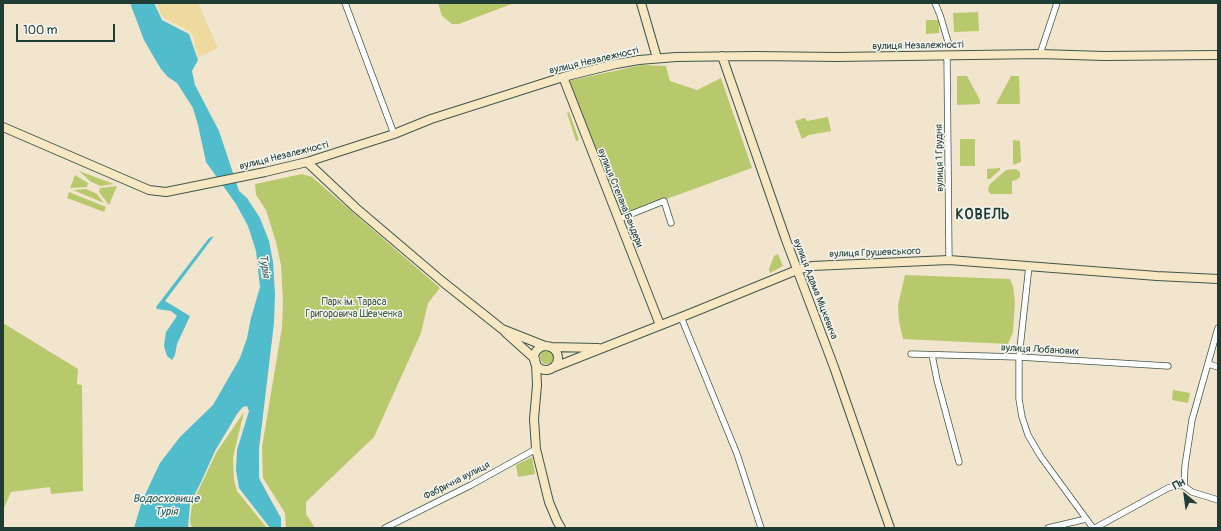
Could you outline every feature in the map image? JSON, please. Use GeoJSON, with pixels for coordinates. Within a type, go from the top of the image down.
{"type":"FeatureCollection","features":[{"type":"Feature","properties":{"kind":"street"},"geometry":{"type":"LineString","coordinates":[[345,3],[394,134]]}},
{"type":"Feature","properties":{"kind":"street"},"geometry":{"type":"LineString","coordinates":[[641,3],[657,58]]}},
{"type":"Feature","properties":{"kind":"street"},"geometry":{"type":"LineString","coordinates":[[935,3],[948,46]]}},
{"type":"Feature","properties":{"kind":"street"},"geometry":{"type":"LineString","coordinates":[[1040,54],[1057,3]]}},
{"type":"Feature","properties":{"kind":"street","name":"вулиця Незалежності"},"geometry":{"type":"LineString","coordinates":[[3,127],[149,190],[166,192],[307,162],[394,134],[432,119],[563,77],[616,64],[657,58],[722,56],[947,56],[1040,54],[1218,55]]}},
{"type":"Feature","properties":{"kind":"street","name":"вулиця Адама Міцкевича"},"geometry":{"type":"LineString","coordinates":[[722,56],[797,270],[834,367],[890,528]]}},
{"type":"Feature","properties":{"kind":"street","name":"вулиця 1 Грудня"},"geometry":{"type":"LineString","coordinates":[[947,56],[949,260]]}},
{"type":"Feature","properties":{"kind":"street","name":"вулиця Степана Бандери"},"geometry":{"type":"LineString","coordinates":[[563,77],[586,140],[619,219],[660,325]]}},
{"type":"Feature","properties":{"kind":"street"},"geometry":{"type":"LineString","coordinates":[[307,162],[356,208],[443,282],[502,329],[541,368],[551,369],[601,348]]}},
{"type":"Feature","properties":{"kind":"street"},"geometry":{"type":"LineString","coordinates":[[619,219],[664,201],[672,223]]}},
{"type":"Feature","properties":{"kind":"street","name":"вулиця Грушевського"},"geometry":{"type":"LineString","coordinates":[[547,346],[601,348],[797,270],[820,265],[949,260],[1158,276],[1218,279]]}},
{"type":"Feature","properties":{"kind":"street"},"geometry":{"type":"LineString","coordinates":[[1029,266],[1019,358],[1019,399],[1022,417],[1028,435],[1086,519],[1094,528],[1168,488],[1178,485],[1184,486],[1192,492],[1218,500]]}},
{"type":"Feature","properties":{"kind":"street"},"geometry":{"type":"LineString","coordinates":[[681,317],[737,454],[761,528]]}},
{"type":"Feature","properties":{"kind":"street"},"geometry":{"type":"LineString","coordinates":[[1184,486],[1185,466],[1192,420],[1218,328]]}},
{"type":"Feature","properties":{"kind":"street"},"geometry":{"type":"LineString","coordinates":[[502,329],[547,346],[555,351],[558,358],[557,362],[537,385]]}},
{"type":"Feature","properties":{"kind":"street"},"geometry":{"type":"LineString","coordinates":[[547,346],[538,349],[536,352],[535,361],[537,385],[534,419],[536,450],[549,502],[561,528]]}},
{"type":"Feature","properties":{"kind":"street","name":"вулиця Лобанових"},"geometry":{"type":"LineString","coordinates":[[910,354],[1168,366]]}},
{"type":"Feature","properties":{"kind":"street"},"geometry":{"type":"LineString","coordinates":[[932,355],[937,380],[959,462]]}},
{"type":"Feature","properties":{"kind":"street"},"geometry":{"type":"LineString","coordinates":[[1208,364],[1218,367]]}},
{"type":"Feature","properties":{"kind":"street","name":"Фабрична вулиця"},"geometry":{"type":"LineString","coordinates":[[385,528],[536,450]]}},
{"type":"Feature","properties":{"kind":"street"},"geometry":{"type":"LineString","coordinates":[[1048,528],[1086,519]]}},
{"type":"Feature","properties":{"kind":"green space"},"geometry":{"type":"Polygon","coordinates":[[[438,3],[514,3],[459,24],[452,24],[442,16],[438,3]]]}},
{"type":"Feature","properties":{"kind":"green space"},"geometry":{"type":"Polygon","coordinates":[[[978,12],[979,31],[954,32],[953,13],[978,12]]]}},
{"type":"Feature","properties":{"kind":"green space"},"geometry":{"type":"Polygon","coordinates":[[[926,20],[939,20],[939,33],[926,34],[926,20]]]}},
{"type":"Feature","properties":{"kind":"green space"},"geometry":{"type":"Polygon","coordinates":[[[642,65],[666,66],[670,81],[697,90],[721,78],[752,168],[622,215],[568,81],[642,65]]]}},
{"type":"Feature","properties":{"kind":"green space"},"geometry":{"type":"Polygon","coordinates":[[[957,76],[967,76],[980,100],[980,104],[957,105],[957,76]]]}},
{"type":"Feature","properties":{"kind":"green space"},"geometry":{"type":"Polygon","coordinates":[[[1011,76],[1019,76],[1020,104],[996,104],[1011,76]]]}},
{"type":"Feature","properties":{"kind":"green space"},"geometry":{"type":"Polygon","coordinates":[[[569,112],[579,140],[576,141],[567,113],[569,112]]]}},
{"type":"Feature","properties":{"kind":"green space"},"geometry":{"type":"Polygon","coordinates":[[[828,117],[831,131],[809,135],[802,139],[795,121],[805,118],[807,121],[828,117]]]}},
{"type":"Feature","properties":{"kind":"green space"},"geometry":{"type":"Polygon","coordinates":[[[960,139],[975,139],[975,166],[960,166],[960,139]]]}},
{"type":"Feature","properties":{"kind":"green space"},"geometry":{"type":"Polygon","coordinates":[[[1013,140],[1020,141],[1021,162],[1013,165],[1013,140]]]}},
{"type":"Feature","properties":{"kind":"green space"},"geometry":{"type":"Polygon","coordinates":[[[1000,168],[1000,170],[990,179],[987,179],[987,169],[1000,168]]]}},
{"type":"Feature","properties":{"kind":"green space"},"geometry":{"type":"Polygon","coordinates":[[[1016,169],[1020,172],[1020,177],[1012,181],[1012,194],[991,194],[989,192],[989,185],[1006,170],[1016,169]]]}},
{"type":"Feature","properties":{"kind":"green space"},"geometry":{"type":"Polygon","coordinates":[[[79,171],[114,184],[100,186],[90,181],[79,171]]]}},
{"type":"Feature","properties":{"kind":"green space","name":"Парк ім. Тараса Григоровича Шевченка"},"geometry":{"type":"Polygon","coordinates":[[[302,174],[312,177],[440,288],[428,303],[421,333],[374,437],[306,502],[306,514],[315,528],[286,528],[285,513],[263,478],[262,447],[282,327],[283,301],[281,265],[276,242],[266,210],[256,195],[255,184],[302,174]]]}},
{"type":"Feature","properties":{"kind":"green space"},"geometry":{"type":"Polygon","coordinates":[[[75,175],[88,183],[87,187],[70,188],[75,175]]]}},
{"type":"Feature","properties":{"kind":"green space"},"geometry":{"type":"Polygon","coordinates":[[[117,186],[109,205],[99,192],[100,188],[117,186]]]}},
{"type":"Feature","properties":{"kind":"green space"},"geometry":{"type":"Polygon","coordinates":[[[86,189],[97,194],[104,203],[73,190],[86,189]]]}},
{"type":"Feature","properties":{"kind":"green space"},"geometry":{"type":"Polygon","coordinates":[[[69,192],[106,207],[104,212],[67,198],[69,192]]]}},
{"type":"Feature","properties":{"kind":"green space"},"geometry":{"type":"Polygon","coordinates":[[[778,254],[783,266],[770,273],[769,269],[774,256],[778,254]]]}},
{"type":"Feature","properties":{"kind":"green space"},"geometry":{"type":"Polygon","coordinates":[[[905,275],[1010,279],[1013,286],[1015,302],[1013,332],[1008,344],[903,339],[899,321],[898,305],[905,275]]]}},
{"type":"Feature","properties":{"kind":"green space"},"geometry":{"type":"Polygon","coordinates":[[[3,323],[78,369],[77,384],[82,385],[83,491],[51,494],[50,487],[11,492],[3,510],[3,323]]]}},
{"type":"Feature","properties":{"kind":"green space"},"geometry":{"type":"Polygon","coordinates":[[[547,350],[552,352],[554,357],[552,362],[547,364],[542,362],[540,357],[542,352],[547,350]]]}},
{"type":"Feature","properties":{"kind":"green space"},"geometry":{"type":"Polygon","coordinates":[[[1173,390],[1190,393],[1188,403],[1172,400],[1173,390]]]}},
{"type":"Feature","properties":{"kind":"green space"},"geometry":{"type":"Polygon","coordinates":[[[244,412],[233,457],[234,480],[237,491],[267,528],[192,528],[190,521],[192,504],[216,453],[244,412]]]}},
{"type":"Feature","properties":{"kind":"green space"},"geometry":{"type":"Polygon","coordinates":[[[532,457],[535,474],[518,477],[516,465],[532,457]]]}},
{"type":"Feature","properties":{"kind":"sand"},"geometry":{"type":"Polygon","coordinates":[[[156,3],[198,3],[218,48],[199,57],[193,36],[189,31],[165,19],[160,13],[156,3]]]}},
{"type":"Feature","properties":{"kind":"water","name":"Водосховище Турія"},"geometry":{"type":"Polygon","coordinates":[[[130,3],[154,3],[162,20],[189,34],[198,60],[192,71],[195,85],[219,131],[239,191],[247,198],[260,218],[269,241],[273,262],[275,294],[274,323],[259,449],[259,478],[281,518],[281,528],[270,528],[239,488],[236,470],[237,450],[249,411],[247,406],[243,407],[237,414],[215,451],[190,504],[188,528],[134,528],[142,501],[160,463],[180,437],[213,405],[240,358],[247,338],[260,287],[256,251],[248,226],[236,204],[206,162],[193,108],[177,83],[168,77],[161,69],[152,54],[144,40],[130,3]]]}},
{"type":"Feature","properties":{"kind":"water"},"geometry":{"type":"Polygon","coordinates":[[[214,236],[165,301],[190,316],[177,344],[175,355],[172,360],[167,356],[164,346],[166,332],[177,316],[171,311],[157,309],[156,307],[209,238],[214,236]]]}},
{"type":"Feature","properties":{"kind":"district","name":"КОВЕЛЬ"},"geometry":{"type":"Point","coordinates":[983,215]}},
{"type":"Feature","properties":{"kind":"water label","name":"Турія"},"geometry":{"type":"Point","coordinates":[264,266]}}]}
